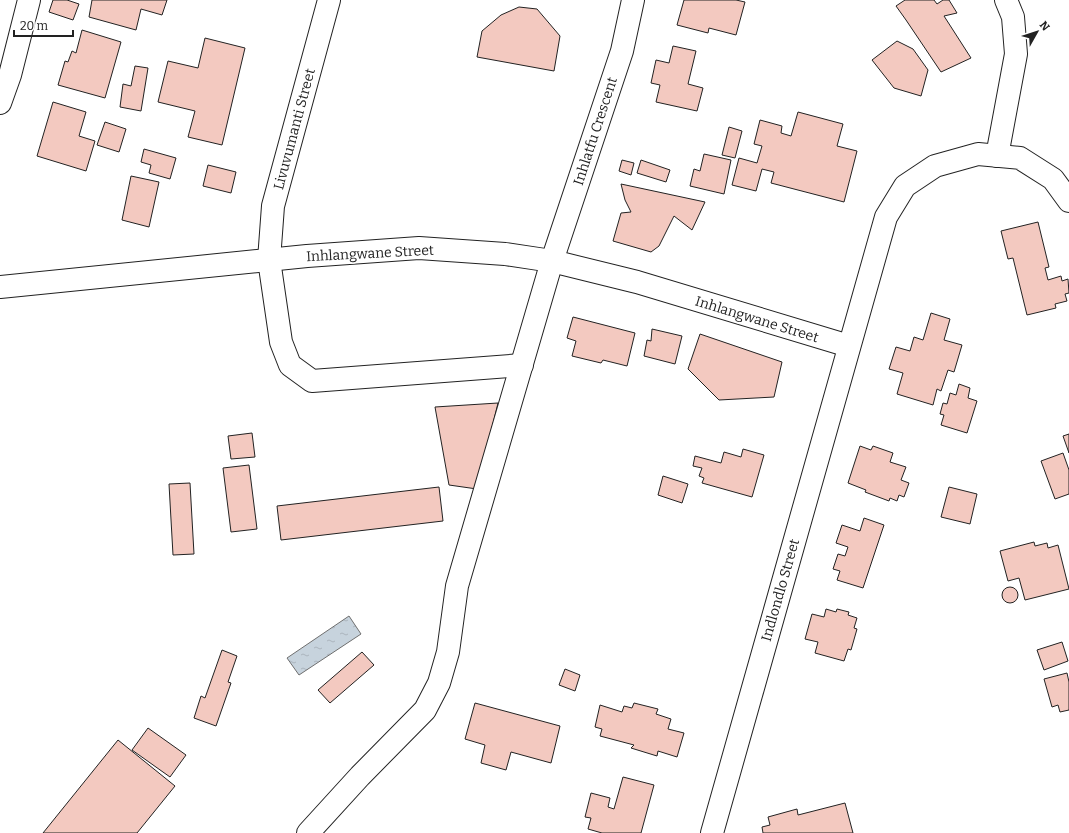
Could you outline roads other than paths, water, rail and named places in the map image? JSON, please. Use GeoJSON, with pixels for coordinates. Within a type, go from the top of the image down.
{"type":"FeatureCollection","features":[{"type":"Feature","properties":{"kind":"street"},"geometry":{"type":"LineString","coordinates":[[0,103],[10,75],[30,0]]}},
{"type":"Feature","properties":{"kind":"street","name":"Livuvumanti Street"},"geometry":{"type":"LineString","coordinates":[[329,0],[274,206],[269,260],[281,342],[290,365],[312,381],[522,365]]}},
{"type":"Feature","properties":{"kind":"street","name":"Inhlatfu Crescent"},"geometry":{"type":"LineString","coordinates":[[308,833],[360,776],[425,710],[439,683],[448,652],[457,586],[552,261],[622,51],[633,0]]}},
{"type":"Feature","properties":{"kind":"street"},"geometry":{"type":"LineString","coordinates":[[998,156],[1016,54],[1013,17],[1006,0]]}},
{"type":"Feature","properties":{"kind":"street","name":"Indlondlo Street"},"geometry":{"type":"LineString","coordinates":[[712,833],[886,217],[905,186],[935,166],[978,154],[1020,158],[1053,179],[1069,201]]}},
{"type":"Feature","properties":{"kind":"street","name":"Inhlangwane Street"},"geometry":{"type":"LineString","coordinates":[[0,287],[269,260],[419,248],[505,254],[552,261],[637,282],[849,346]]}},
{"type":"Feature","properties":{"kind":"water"},"geometry":{"type":"Polygon","coordinates":[[[349,616],[361,634],[299,675],[287,658],[349,616]]]}}]}
